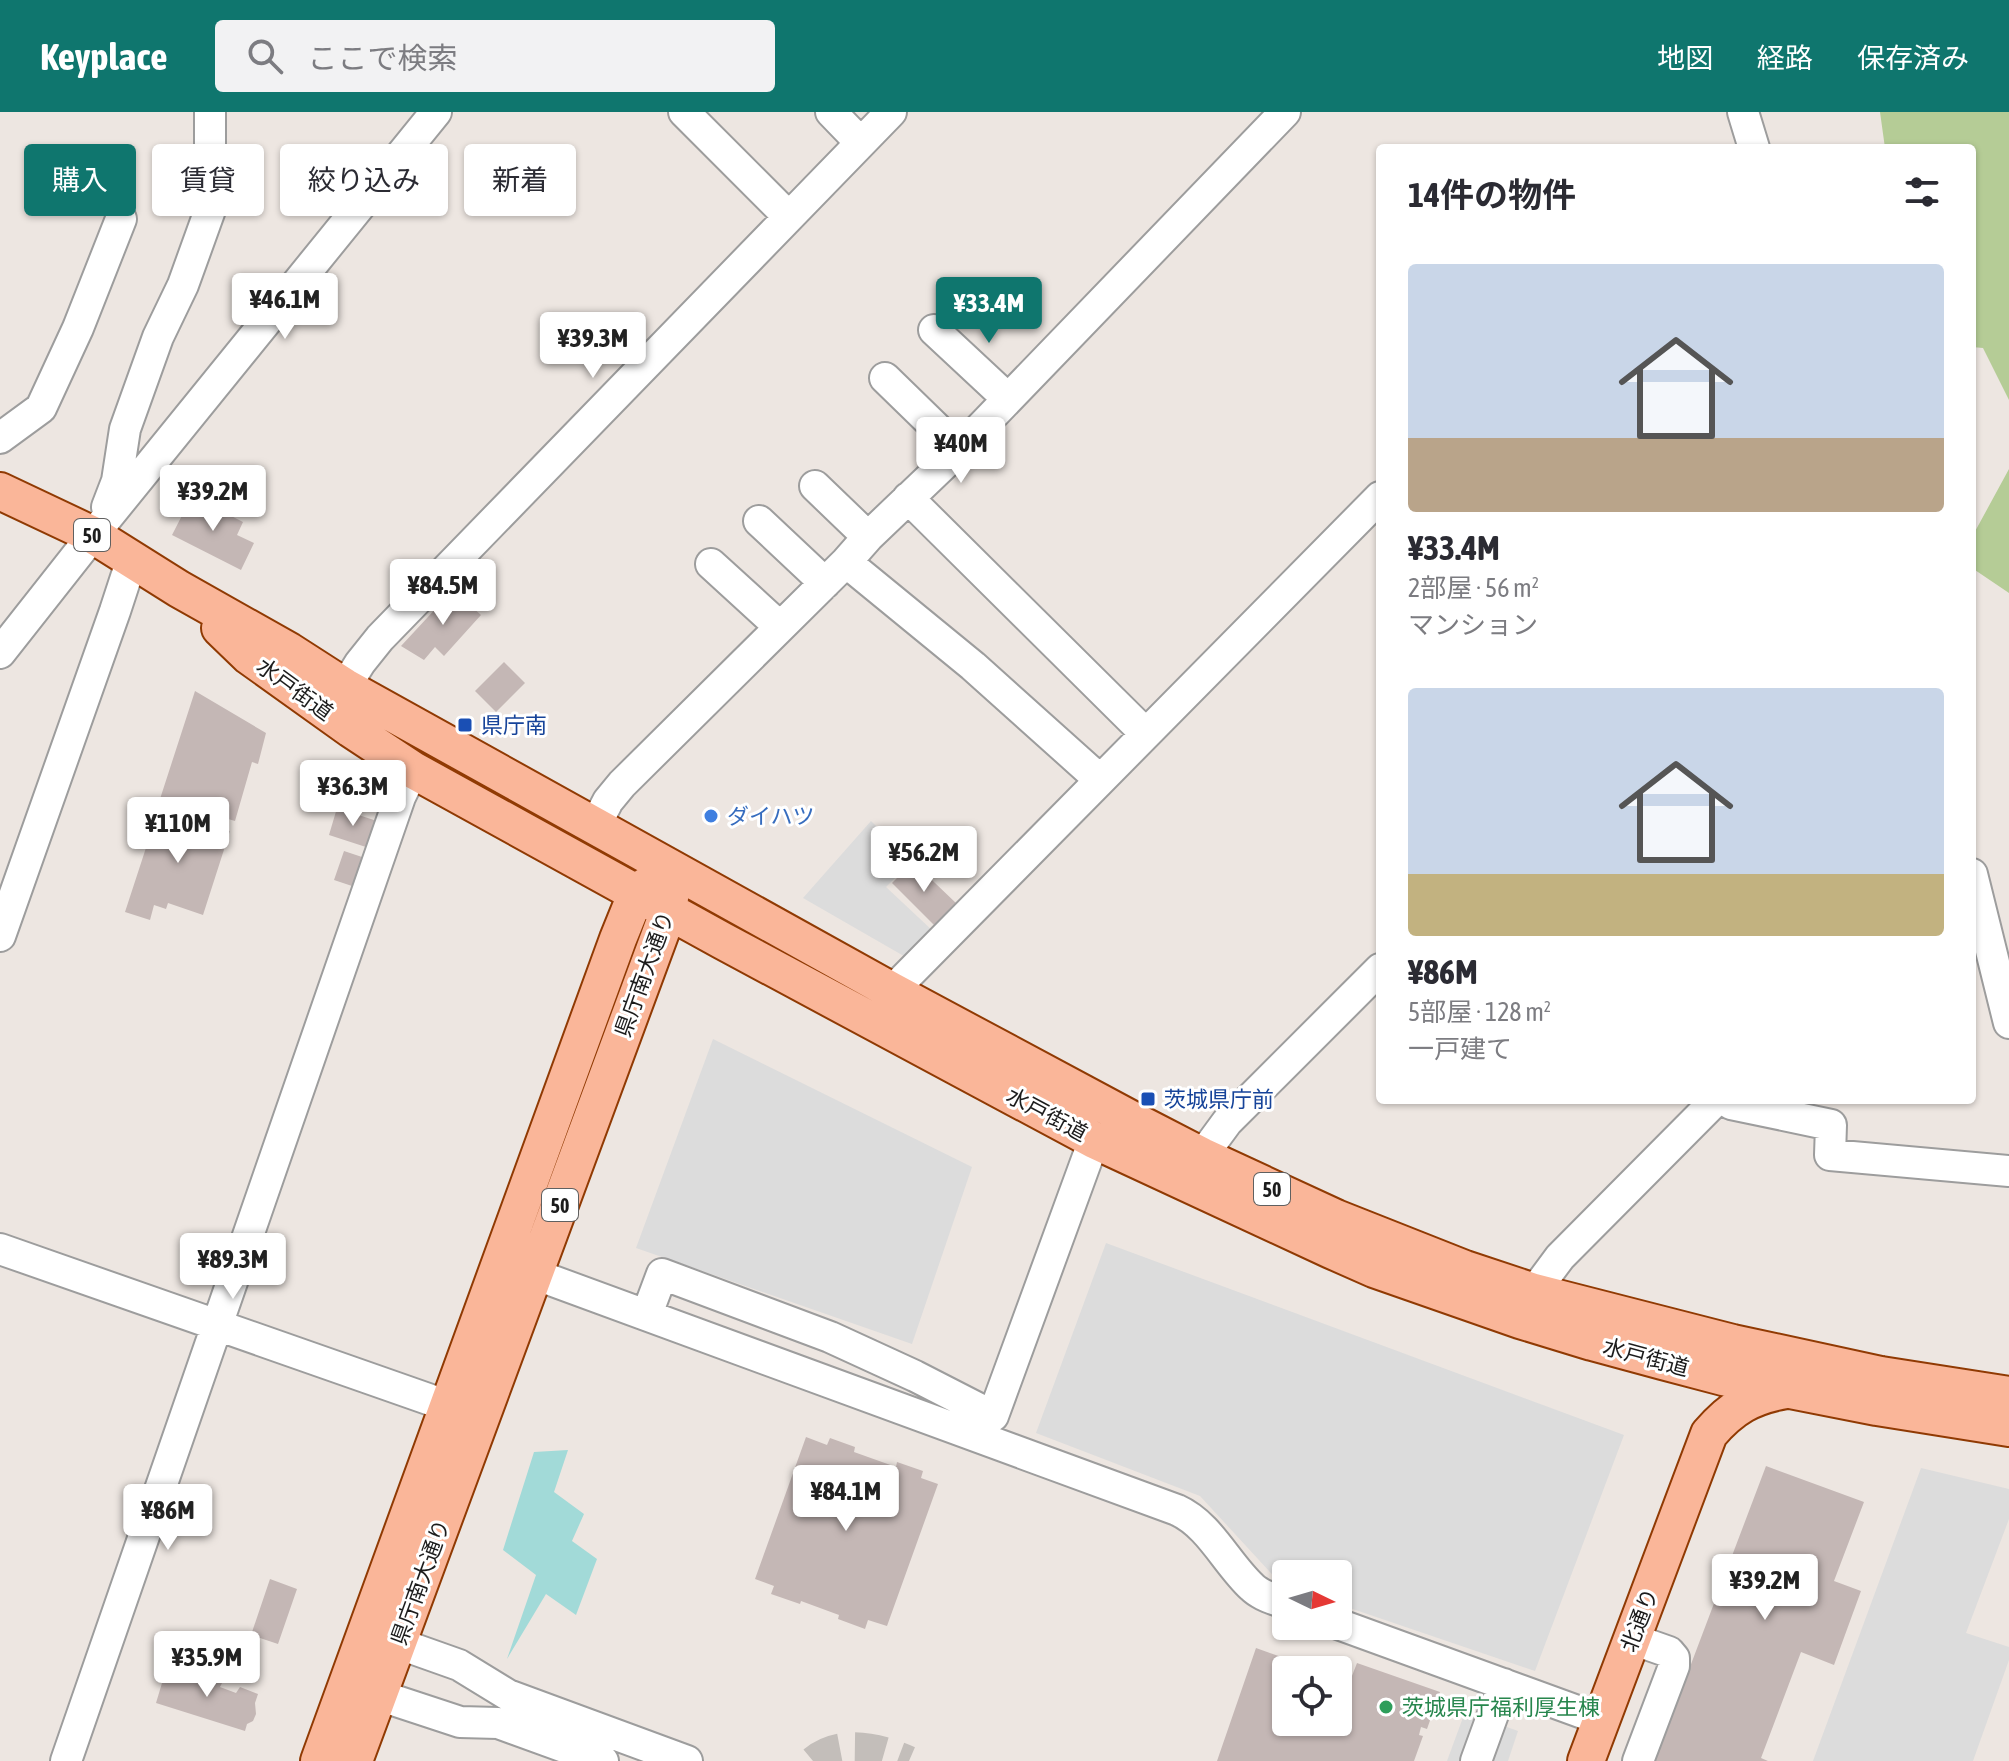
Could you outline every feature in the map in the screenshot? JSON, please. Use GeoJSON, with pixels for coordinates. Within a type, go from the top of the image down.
{"type":"FeatureCollection","features":[{"type":"Feature","properties":{"kind":"main road","name":"水戸街道"},"geometry":{"type":"LineString","coordinates":[[0,491],[97,530],[132,559],[179,589],[289,651],[345,687],[892,991],[1276,1226],[1374,1269],[1592,1342],[1723,1377],[1877,1407],[2009,1428]]}},
{"type":"Feature","properties":{"kind":"main road","name":"水戸街道"},"geometry":{"type":"LineString","coordinates":[[179,589],[249,656],[413,770],[1094,1140],[1159,1153],[1202,1156],[1336,1218],[1465,1269],[1534,1292],[1733,1343],[1881,1375],[2009,1395]]}},
{"type":"Feature","properties":{"kind":"main road","name":"県庁南大通り"},"geometry":{"type":"LineString","coordinates":[[319,1761],[637,892],[673,868]]}},
{"type":"Feature","properties":{"kind":"main road","name":"県庁南大通り"},"geometry":{"type":"LineString","coordinates":[[354,1761],[669,910],[673,868]]}},
{"type":"Feature","properties":{"kind":"main road"},"geometry":{"type":"LineString","coordinates":[[1662,1361],[1680,1374],[1698,1395],[1709,1420],[1709,1434]]}},
{"type":"Feature","properties":{"kind":"main road"},"geometry":{"type":"LineString","coordinates":[[1709,1434],[1728,1414],[1751,1399],[1788,1389]]}},
{"type":"Feature","properties":{"kind":"main road","name":"北通り"},"geometry":{"type":"LineString","coordinates":[[1586,1761],[1709,1434]]}},
{"type":"Feature","properties":{"kind":"street"},"geometry":{"type":"LineString","coordinates":[[97,530],[117,481],[125,429],[158,337],[183,285],[210,210],[210,112]]}},
{"type":"Feature","properties":{"kind":"street"},"geometry":{"type":"LineString","coordinates":[[0,653],[436,112]]}},
{"type":"Feature","properties":{"kind":"street"},"geometry":{"type":"LineString","coordinates":[[684,112],[789,217]]}},
{"type":"Feature","properties":{"kind":"street"},"geometry":{"type":"LineString","coordinates":[[831,112],[860,142]]}},
{"type":"Feature","properties":{"kind":"street"},"geometry":{"type":"LineString","coordinates":[[345,687],[380,638],[891,112]]}},
{"type":"Feature","properties":{"kind":"street"},"geometry":{"type":"LineString","coordinates":[[595,826],[608,801],[622,784],[959,450],[1285,112]]}},
{"type":"Feature","properties":{"kind":"street"},"geometry":{"type":"LineString","coordinates":[[0,438],[41,408],[78,328],[121,219]]}},
{"type":"Feature","properties":{"kind":"street"},"geometry":{"type":"LineString","coordinates":[[934,330],[1008,399]]}},
{"type":"Feature","properties":{"kind":"street"},"geometry":{"type":"LineString","coordinates":[[885,378],[959,450]]}},
{"type":"Feature","properties":{"kind":"street"},"geometry":{"type":"LineString","coordinates":[[815,486],[868,537]]}},
{"type":"Feature","properties":{"kind":"street"},"geometry":{"type":"LineString","coordinates":[[908,498],[1145,733]]}},
{"type":"Feature","properties":{"kind":"street"},"geometry":{"type":"LineString","coordinates":[[892,991],[1376,501]]}},
{"type":"Feature","properties":{"kind":"street"},"geometry":{"type":"LineString","coordinates":[[759,521],[973,666],[1099,779]]}},
{"type":"Feature","properties":{"kind":"street"},"geometry":{"type":"LineString","coordinates":[[0,936],[132,559]]}},
{"type":"Feature","properties":{"kind":"street"},"geometry":{"type":"LineString","coordinates":[[711,564],[780,627]]}},
{"type":"Feature","properties":{"kind":"street"},"geometry":{"type":"LineString","coordinates":[[66,1761],[400,797],[413,770]]}},
{"type":"Feature","properties":{"kind":"street"},"geometry":{"type":"LineString","coordinates":[[1976,890],[2009,1023]]}},
{"type":"Feature","properties":{"kind":"street"},"geometry":{"type":"LineString","coordinates":[[1202,1156],[1227,1122],[1376,973]]}},
{"type":"Feature","properties":{"kind":"street"},"geometry":{"type":"LineString","coordinates":[[1534,1292],[1560,1257],[1712,1104]]}},
{"type":"Feature","properties":{"kind":"street"},"geometry":{"type":"LineString","coordinates":[[1731,1104],[1831,1125],[1830,1155],[2009,1171]]}},
{"type":"Feature","properties":{"kind":"street"},"geometry":{"type":"LineString","coordinates":[[647,1314],[662,1274],[830,1337],[993,1416],[1094,1140]]}},
{"type":"Feature","properties":{"kind":"street"},"geometry":{"type":"LineString","coordinates":[[0,1249],[448,1406]]}},
{"type":"Feature","properties":{"kind":"street"},"geometry":{"type":"LineString","coordinates":[[534,1274],[1177,1510],[1190,1516],[1205,1531],[1253,1588],[1272,1599]]}},
{"type":"Feature","properties":{"kind":"street"},"geometry":{"type":"LineString","coordinates":[[1352,1629],[1602,1720]]}},
{"type":"Feature","properties":{"kind":"street"},"geometry":{"type":"LineString","coordinates":[[1632,1639],[1669,1652],[1674,1658],[1674,1666],[1638,1761]]}},
{"type":"Feature","properties":{"kind":"street"},"geometry":{"type":"LineString","coordinates":[[603,1761],[503,1709],[459,1665],[397,1643],[358,1654],[378,1695],[460,1722],[503,1709],[687,1761]]}},
{"type":"Feature","properties":{"kind":"street"},"geometry":{"type":"LineString","coordinates":[[1476,1761],[1504,1684]]}},
{"type":"Feature","properties":{"kind":"green space"},"geometry":{"type":"Polygon","coordinates":[[[1880,112],[2009,112],[2009,400],[1983,348],[1976,347],[1976,144],[1884,144],[1880,112]]]}},
{"type":"Feature","properties":{"kind":"green space"},"geometry":{"type":"Polygon","coordinates":[[[2009,469],[2009,593],[1976,571],[1976,530],[2009,469]]]}},
{"type":"Feature","properties":{"kind":"shaded area"},"geometry":{"type":"Polygon","coordinates":[[[871,821],[912,861],[886,887],[934,932],[909,959],[803,898],[871,821]]]}},
{"type":"Feature","properties":{"kind":"shaded area"},"geometry":{"type":"Polygon","coordinates":[[[713,1039],[972,1167],[912,1344],[636,1248],[713,1039]]]}},
{"type":"Feature","properties":{"kind":"shaded area"},"geometry":{"type":"Polygon","coordinates":[[[1106,1243],[1624,1435],[1535,1671],[1352,1609],[1352,1560],[1272,1560],[1272,1574],[1200,1496],[1036,1433],[1106,1243]]]}},
{"type":"Feature","properties":{"kind":"shaded area"},"geometry":{"type":"Polygon","coordinates":[[[1921,1468],[2009,1489],[2009,1519],[1966,1633],[2009,1647],[2009,1660],[1973,1761],[1813,1761],[1921,1468]]]}},
{"type":"Feature","properties":{"kind":"shaded area"},"geometry":{"type":"Polygon","coordinates":[[[1465,1712],[1518,1731],[1508,1761],[1447,1761],[1465,1712]]]}},
{"type":"Feature","properties":{"kind":"water"},"geometry":{"type":"Polygon","coordinates":[[[568,1450],[554,1492],[584,1514],[572,1541],[597,1559],[576,1615],[546,1594],[507,1659],[536,1575],[503,1550],[534,1452],[568,1450]]]}},
{"type":"Feature","properties":{"kind":"building"},"geometry":{"type":"Polygon","coordinates":[[[192,496],[243,522],[237,535],[254,543],[241,570],[172,535],[192,496]]]}},
{"type":"Feature","properties":{"kind":"building"},"geometry":{"type":"Polygon","coordinates":[[[453,590],[481,615],[444,656],[435,647],[424,660],[401,646],[453,590]]]}},
{"type":"Feature","properties":{"kind":"building"},"geometry":{"type":"Polygon","coordinates":[[[504,662],[525,683],[496,712],[475,691],[504,662]]]}},
{"type":"Feature","properties":{"kind":"building"},"geometry":{"type":"Polygon","coordinates":[[[195,691],[266,733],[258,764],[252,762],[235,821],[160,799],[195,691]]]}},
{"type":"Feature","properties":{"kind":"building"},"geometry":{"type":"Polygon","coordinates":[[[159,808],[230,831],[203,915],[168,903],[166,909],[154,905],[150,920],[125,912],[159,808]]]}},
{"type":"Feature","properties":{"kind":"building"},"geometry":{"type":"Polygon","coordinates":[[[337,808],[377,821],[369,848],[329,835],[337,808]]]}},
{"type":"Feature","properties":{"kind":"building"},"geometry":{"type":"Polygon","coordinates":[[[344,851],[368,859],[358,888],[334,880],[344,851]]]}},
{"type":"Feature","properties":{"kind":"building"},"geometry":{"type":"Polygon","coordinates":[[[913,862],[957,904],[935,926],[892,883],[913,862]]]}},
{"type":"Feature","properties":{"kind":"building"},"geometry":{"type":"Polygon","coordinates":[[[806,1437],[827,1445],[830,1438],[855,1447],[854,1452],[896,1467],[897,1462],[923,1471],[921,1478],[938,1484],[887,1626],[868,1620],[865,1629],[838,1619],[839,1615],[771,1594],[774,1586],[755,1579],[806,1437]]]}},
{"type":"Feature","properties":{"kind":"building"},"geometry":{"type":"Polygon","coordinates":[[[1766,1466],[1864,1502],[1834,1581],[1861,1591],[1834,1665],[1801,1652],[1761,1758],[1768,1761],[1651,1761],[1677,1686],[1682,1688],[1766,1466]]]}},
{"type":"Feature","properties":{"kind":"building"},"geometry":{"type":"Polygon","coordinates":[[[270,1579],[297,1589],[278,1644],[251,1635],[270,1579]]]}},
{"type":"Feature","properties":{"kind":"building","name":"茨城県庁福利厚生棟"},"geometry":{"type":"Polygon","coordinates":[[[1256,1648],[1279,1656],[1272,1656],[1272,1736],[1352,1736],[1352,1676],[1357,1663],[1440,1692],[1427,1729],[1421,1727],[1419,1735],[1423,1736],[1414,1761],[1217,1761],[1256,1648]]]}},
{"type":"Feature","properties":{"kind":"building"},"geometry":{"type":"Polygon","coordinates":[[[168,1663],[188,1669],[186,1675],[202,1681],[205,1675],[223,1681],[220,1687],[236,1693],[240,1687],[258,1694],[253,1721],[247,1724],[245,1731],[156,1703],[168,1663]]]}},
{"type":"Feature","properties":{"kind":"tunnel"},"geometry":{"type":"LineString","coordinates":[[813,1761],[836,1749],[848,1747],[873,1749],[909,1761]]}},
{"type":"Feature","properties":{"kind":"place","name":"県庁南"},"geometry":{"type":"Point","coordinates":[465,725]}},
{"type":"Feature","properties":{"kind":"place","name":"ダイハツ"},"geometry":{"type":"Point","coordinates":[711,816]}},
{"type":"Feature","properties":{"kind":"place","name":"茨城県庁前"},"geometry":{"type":"Point","coordinates":[1148,1099]}},
{"type":"Feature","properties":{"kind":"place","name":"茨城県庁福利厚生棟"},"geometry":{"type":"Point","coordinates":[1386,1707]}}]}
